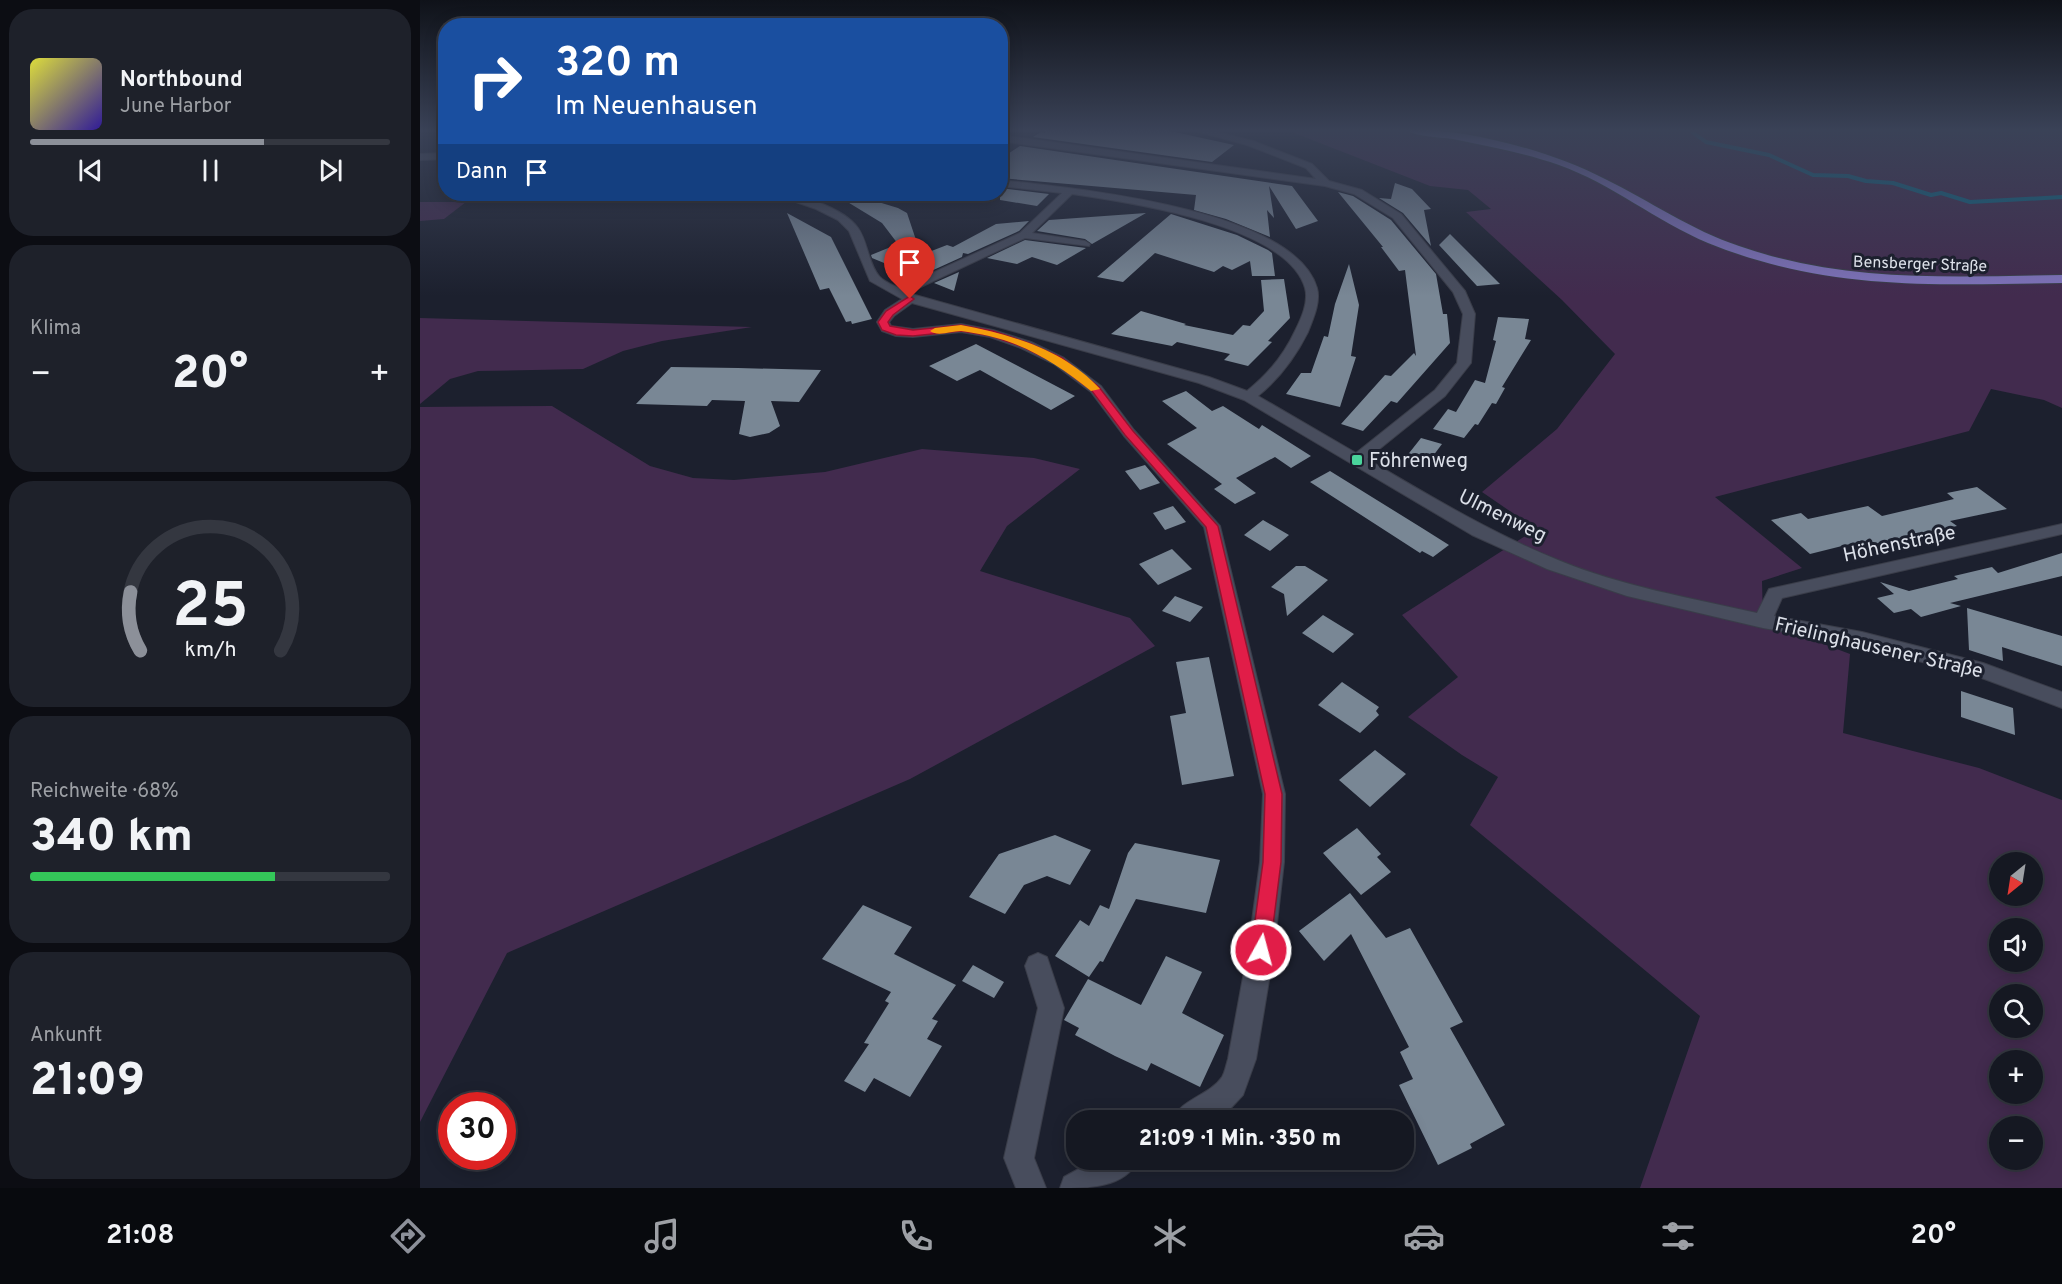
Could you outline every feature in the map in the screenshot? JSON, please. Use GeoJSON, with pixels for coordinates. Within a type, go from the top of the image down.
{"type":"FeatureCollection","features":[{"type":"Feature","properties":{"kind":"main road","name":"Bensberger Straße"},"geometry":{"type":"LineString","coordinates":[[1610,184],[1705,237],[1771,261],[1806,269],[1877,279],[2062,279]]}},
{"type":"Feature","properties":{"kind":"street"},"geometry":{"type":"LineString","coordinates":[[1013,184],[1070,191],[1184,211],[1225,223],[1268,241],[1296,260],[1311,286],[1311,312],[1289,355],[1265,384],[1249,397]]}},
{"type":"Feature","properties":{"kind":"street"},"geometry":{"type":"LineString","coordinates":[[1331,184],[1358,192],[1397,216],[1459,291],[1469,314],[1464,363],[1440,393],[1357,460]]}},
{"type":"Feature","properties":{"kind":"street"},"geometry":{"type":"LineString","coordinates":[[1070,191],[1024,235],[904,296],[883,322],[886,328],[896,332],[913,333],[961,328],[993,334],[1059,361],[1096,389],[1129,433],[1212,526],[1274,794],[1272,862],[1261,950],[1242,1059],[1233,1085],[1220,1099],[1202,1110]]}},
{"type":"Feature","properties":{"kind":"street","name":"Ulmenweg"},"geometry":{"type":"LineString","coordinates":[[802,201],[833,213],[850,224],[874,279],[904,296],[1204,380],[1249,397],[1478,531],[1554,565],[1627,590],[1763,621]]}},
{"type":"Feature","properties":{"kind":"street"},"geometry":{"type":"LineString","coordinates":[[1024,235],[1085,244]]}},
{"type":"Feature","properties":{"kind":"street","name":"Höhenstraße"},"geometry":{"type":"LineString","coordinates":[[1763,621],[1775,592],[2062,530]]}},
{"type":"Feature","properties":{"kind":"street","name":"Frielinghausener Straße"},"geometry":{"type":"LineString","coordinates":[[1763,621],[1862,639],[1983,670],[2062,700]]}},
{"type":"Feature","properties":{"kind":"street"},"geometry":{"type":"LineString","coordinates":[[1031,1188],[1019,1158],[1051,1008],[1038,966]]}},
{"type":"Feature","properties":{"kind":"street"},"geometry":{"type":"LineString","coordinates":[[1075,1188],[1106,1170]]}},
{"type":"Feature","properties":{"kind":"shaded area"},"geometry":{"type":"Polygon","coordinates":[[[1426,184],[2062,184],[2062,408],[2044,400],[1991,389],[1969,431],[1715,497],[1802,568],[1762,581],[1763,621],[1850,654],[1843,733],[1979,768],[2062,800],[2062,1188],[1640,1188],[1700,1016],[1470,825],[1498,777],[1408,717],[1458,677],[1402,615],[1536,529],[1482,492],[1557,429],[1615,354],[1562,300],[1466,212],[1491,209],[1468,190],[1426,184]]]}},
{"type":"Feature","properties":{"kind":"shaded area"},"geometry":{"type":"Polygon","coordinates":[[[420,202],[466,202],[444,219],[420,221],[420,202]]]}},
{"type":"Feature","properties":{"kind":"shaded area"},"geometry":{"type":"Polygon","coordinates":[[[420,318],[752,327],[662,341],[623,351],[583,369],[478,371],[450,379],[420,404],[420,318]]]}},
{"type":"Feature","properties":{"kind":"shaded area"},"geometry":{"type":"Polygon","coordinates":[[[552,406],[650,466],[693,478],[734,480],[825,472],[922,449],[1034,458],[1080,469],[1007,526],[980,571],[1130,618],[1155,646],[910,779],[507,953],[420,1122],[420,407],[552,406]]]}},
{"type":"Feature","properties":{"kind":"building"},"geometry":{"type":"Polygon","coordinates":[[[1074,184],[1292,186],[1318,221],[1296,229],[1269,186],[1274,218],[1267,210],[1270,237],[1226,219],[1194,210],[1196,195],[1074,184]]]}},
{"type":"Feature","properties":{"kind":"building"},"geometry":{"type":"Polygon","coordinates":[[[1395,184],[1399,184],[1412,189],[1431,209],[1424,210],[1431,246],[1403,213],[1379,198],[1391,199],[1395,184]]]}},
{"type":"Feature","properties":{"kind":"building"},"geometry":{"type":"Polygon","coordinates":[[[1008,189],[1049,194],[1037,206],[1006,201],[1008,201],[1008,189]]]}},
{"type":"Feature","properties":{"kind":"building"},"geometry":{"type":"Polygon","coordinates":[[[1338,192],[1353,196],[1391,220],[1436,274],[1443,314],[1447,314],[1450,343],[1397,403],[1391,401],[1363,431],[1341,424],[1385,375],[1391,376],[1414,353],[1416,356],[1405,270],[1399,271],[1381,247],[1383,247],[1338,192]]]}},
{"type":"Feature","properties":{"kind":"building"},"geometry":{"type":"Polygon","coordinates":[[[846,201],[875,201],[907,213],[921,255],[947,245],[953,247],[996,224],[1029,221],[1019,231],[968,254],[963,253],[962,257],[918,277],[872,258],[871,255],[898,244],[882,223],[846,201]]]}},
{"type":"Feature","properties":{"kind":"building"},"geometry":{"type":"Polygon","coordinates":[[[787,213],[831,237],[872,319],[852,324],[851,321],[846,322],[829,288],[820,290],[787,213]]]}},
{"type":"Feature","properties":{"kind":"building"},"geometry":{"type":"Polygon","coordinates":[[[1146,213],[1092,244],[1085,239],[1037,231],[1049,220],[1146,213]]]}},
{"type":"Feature","properties":{"kind":"building"},"geometry":{"type":"Polygon","coordinates":[[[1171,214],[1237,235],[1268,250],[1272,253],[1275,276],[1252,276],[1250,261],[1232,270],[1223,266],[1214,272],[1155,253],[1123,282],[1097,277],[1171,214]]]}},
{"type":"Feature","properties":{"kind":"building"},"geometry":{"type":"Polygon","coordinates":[[[1450,234],[1500,284],[1477,286],[1439,245],[1450,234]]]}},
{"type":"Feature","properties":{"kind":"building"},"geometry":{"type":"Polygon","coordinates":[[[1025,240],[1086,248],[1057,265],[1032,257],[1017,264],[987,258],[1025,240]]]}},
{"type":"Feature","properties":{"kind":"building"},"geometry":{"type":"Polygon","coordinates":[[[1349,264],[1359,305],[1351,356],[1356,357],[1340,407],[1286,394],[1301,373],[1311,373],[1324,336],[1328,337],[1335,304],[1349,264]]]}},
{"type":"Feature","properties":{"kind":"building"},"geometry":{"type":"Polygon","coordinates":[[[959,272],[954,291],[934,283],[959,272]]]}},
{"type":"Feature","properties":{"kind":"building"},"geometry":{"type":"Polygon","coordinates":[[[1284,279],[1290,318],[1268,341],[1272,342],[1248,366],[1224,360],[1230,354],[1177,342],[1172,346],[1111,334],[1141,311],[1186,324],[1184,325],[1233,335],[1243,325],[1250,326],[1264,311],[1261,280],[1284,279]]]}},
{"type":"Feature","properties":{"kind":"building"},"geometry":{"type":"Polygon","coordinates":[[[1498,317],[1529,319],[1525,339],[1531,340],[1502,387],[1505,388],[1496,404],[1492,403],[1478,425],[1475,424],[1464,438],[1433,429],[1448,409],[1456,412],[1475,380],[1485,383],[1496,341],[1493,340],[1498,317]]]}},
{"type":"Feature","properties":{"kind":"building"},"geometry":{"type":"Polygon","coordinates":[[[976,344],[1075,396],[1051,410],[980,370],[957,381],[929,366],[976,344]]]}},
{"type":"Feature","properties":{"kind":"building"},"geometry":{"type":"Polygon","coordinates":[[[671,367],[821,370],[799,402],[771,401],[780,426],[769,433],[750,437],[739,434],[745,401],[712,400],[707,406],[636,404],[671,367]]]}},
{"type":"Feature","properties":{"kind":"building"},"geometry":{"type":"Polygon","coordinates":[[[1186,391],[1212,411],[1223,406],[1259,429],[1262,425],[1311,456],[1291,468],[1275,457],[1236,478],[1256,493],[1235,504],[1214,489],[1222,484],[1167,444],[1197,428],[1162,401],[1186,391]]]}},
{"type":"Feature","properties":{"kind":"building"},"geometry":{"type":"Polygon","coordinates":[[[1421,438],[1442,444],[1427,464],[1406,457],[1421,438]]]}},
{"type":"Feature","properties":{"kind":"building"},"geometry":{"type":"Polygon","coordinates":[[[1145,465],[1160,483],[1140,490],[1125,471],[1145,465]]]}},
{"type":"Feature","properties":{"kind":"building"},"geometry":{"type":"Polygon","coordinates":[[[1330,471],[1449,545],[1433,557],[1422,551],[1420,553],[1310,482],[1330,471]]]}},
{"type":"Feature","properties":{"kind":"building"},"geometry":{"type":"Polygon","coordinates":[[[1977,487],[2007,509],[1950,521],[1957,526],[1863,547],[1858,542],[1810,554],[1771,520],[1801,513],[1808,519],[1868,506],[1882,516],[1954,499],[1947,493],[1977,487]]]}},
{"type":"Feature","properties":{"kind":"building"},"geometry":{"type":"Polygon","coordinates":[[[1173,506],[1186,522],[1165,530],[1153,513],[1173,506]]]}},
{"type":"Feature","properties":{"kind":"building"},"geometry":{"type":"Polygon","coordinates":[[[1263,520],[1289,535],[1270,551],[1244,535],[1263,520]]]}},
{"type":"Feature","properties":{"kind":"building"},"geometry":{"type":"Polygon","coordinates":[[[1172,549],[1192,569],[1158,585],[1139,564],[1172,549]]]}},
{"type":"Feature","properties":{"kind":"building"},"geometry":{"type":"Polygon","coordinates":[[[2062,553],[2062,576],[1950,603],[1961,606],[1921,617],[1911,609],[1894,613],[1877,598],[1894,594],[1880,582],[1909,591],[1958,579],[1954,576],[1992,567],[1998,573],[2062,553]]]}},
{"type":"Feature","properties":{"kind":"building"},"geometry":{"type":"Polygon","coordinates":[[[1296,566],[1305,566],[1328,580],[1287,616],[1284,594],[1271,587],[1296,566]]]}},
{"type":"Feature","properties":{"kind":"building"},"geometry":{"type":"Polygon","coordinates":[[[1175,596],[1203,607],[1190,622],[1162,611],[1175,596]]]}},
{"type":"Feature","properties":{"kind":"building"},"geometry":{"type":"Polygon","coordinates":[[[1967,608],[2062,636],[2062,666],[2002,647],[2003,661],[1969,650],[1967,608]]]}},
{"type":"Feature","properties":{"kind":"building"},"geometry":{"type":"Polygon","coordinates":[[[1323,615],[1354,634],[1333,653],[1302,633],[1323,615]]]}},
{"type":"Feature","properties":{"kind":"building"},"geometry":{"type":"Polygon","coordinates":[[[1209,657],[1234,776],[1182,785],[1170,716],[1186,713],[1176,662],[1209,657]]]}},
{"type":"Feature","properties":{"kind":"building"},"geometry":{"type":"Polygon","coordinates":[[[1342,682],[1379,707],[1376,711],[1379,715],[1360,733],[1318,705],[1342,682]]]}},
{"type":"Feature","properties":{"kind":"building"},"geometry":{"type":"Polygon","coordinates":[[[1961,691],[2013,708],[2015,735],[1961,717],[1961,691]]]}},
{"type":"Feature","properties":{"kind":"building"},"geometry":{"type":"Polygon","coordinates":[[[1375,750],[1406,774],[1370,807],[1339,780],[1375,750]]]}},
{"type":"Feature","properties":{"kind":"building"},"geometry":{"type":"Polygon","coordinates":[[[1357,828],[1381,854],[1377,857],[1391,872],[1361,895],[1323,853],[1357,828]]]}},
{"type":"Feature","properties":{"kind":"building"},"geometry":{"type":"Polygon","coordinates":[[[1055,835],[1091,850],[1070,885],[1047,876],[1024,885],[1005,914],[969,897],[999,854],[1055,835]]]}},
{"type":"Feature","properties":{"kind":"building"},"geometry":{"type":"Polygon","coordinates":[[[1135,843],[1220,860],[1206,913],[1136,899],[1103,962],[1100,961],[1089,977],[1055,956],[1080,920],[1089,926],[1100,905],[1109,909],[1128,853],[1135,843]]]}},
{"type":"Feature","properties":{"kind":"building"},"geometry":{"type":"Polygon","coordinates":[[[1350,893],[1386,938],[1410,928],[1463,1022],[1450,1028],[1505,1125],[1470,1144],[1472,1148],[1438,1165],[1414,1116],[1414,1110],[1411,1110],[1399,1085],[1413,1079],[1400,1052],[1409,1047],[1351,934],[1324,961],[1299,931],[1350,893]]]}},
{"type":"Feature","properties":{"kind":"building"},"geometry":{"type":"Polygon","coordinates":[[[863,905],[912,927],[894,954],[956,985],[932,1019],[938,1021],[927,1039],[942,1046],[910,1097],[874,1078],[865,1092],[844,1081],[869,1044],[864,1043],[889,1003],[885,1001],[891,992],[822,959],[863,905]]]}},
{"type":"Feature","properties":{"kind":"building"},"geometry":{"type":"Polygon","coordinates":[[[1166,956],[1202,972],[1182,1013],[1224,1035],[1200,1087],[1151,1063],[1147,1071],[1115,1056],[1075,1035],[1079,1028],[1064,1020],[1088,979],[1141,1005],[1166,956]]]}},
{"type":"Feature","properties":{"kind":"building"},"geometry":{"type":"Polygon","coordinates":[[[973,965],[1004,982],[994,998],[962,981],[973,965]]]}},
{"type":"Feature","properties":{"kind":"waterway"},"geometry":{"type":"LineString","coordinates":[[1898,184],[1931,195],[1941,193],[1970,202],[2062,197]]}},
{"type":"Feature","properties":{"kind":"slow traffic"},"geometry":{"type":"LineString","coordinates":[[935,331],[961,328],[993,334],[1026,345],[1059,361],[1095,389]]}},
{"type":"Feature","properties":{"kind":"place","name":"Föhrenweg"},"geometry":{"type":"Point","coordinates":[1357,460]}},
{"type":"Feature","properties":{"kind":"route"},"geometry":{"type":"LineString","coordinates":[[910,299],[889,313],[883,322],[886,328],[896,332],[913,333],[961,328],[993,334],[1026,345],[1059,361],[1077,373],[1096,389],[1129,433],[1212,526],[1274,794],[1272,862],[1261,950]]}}]}
